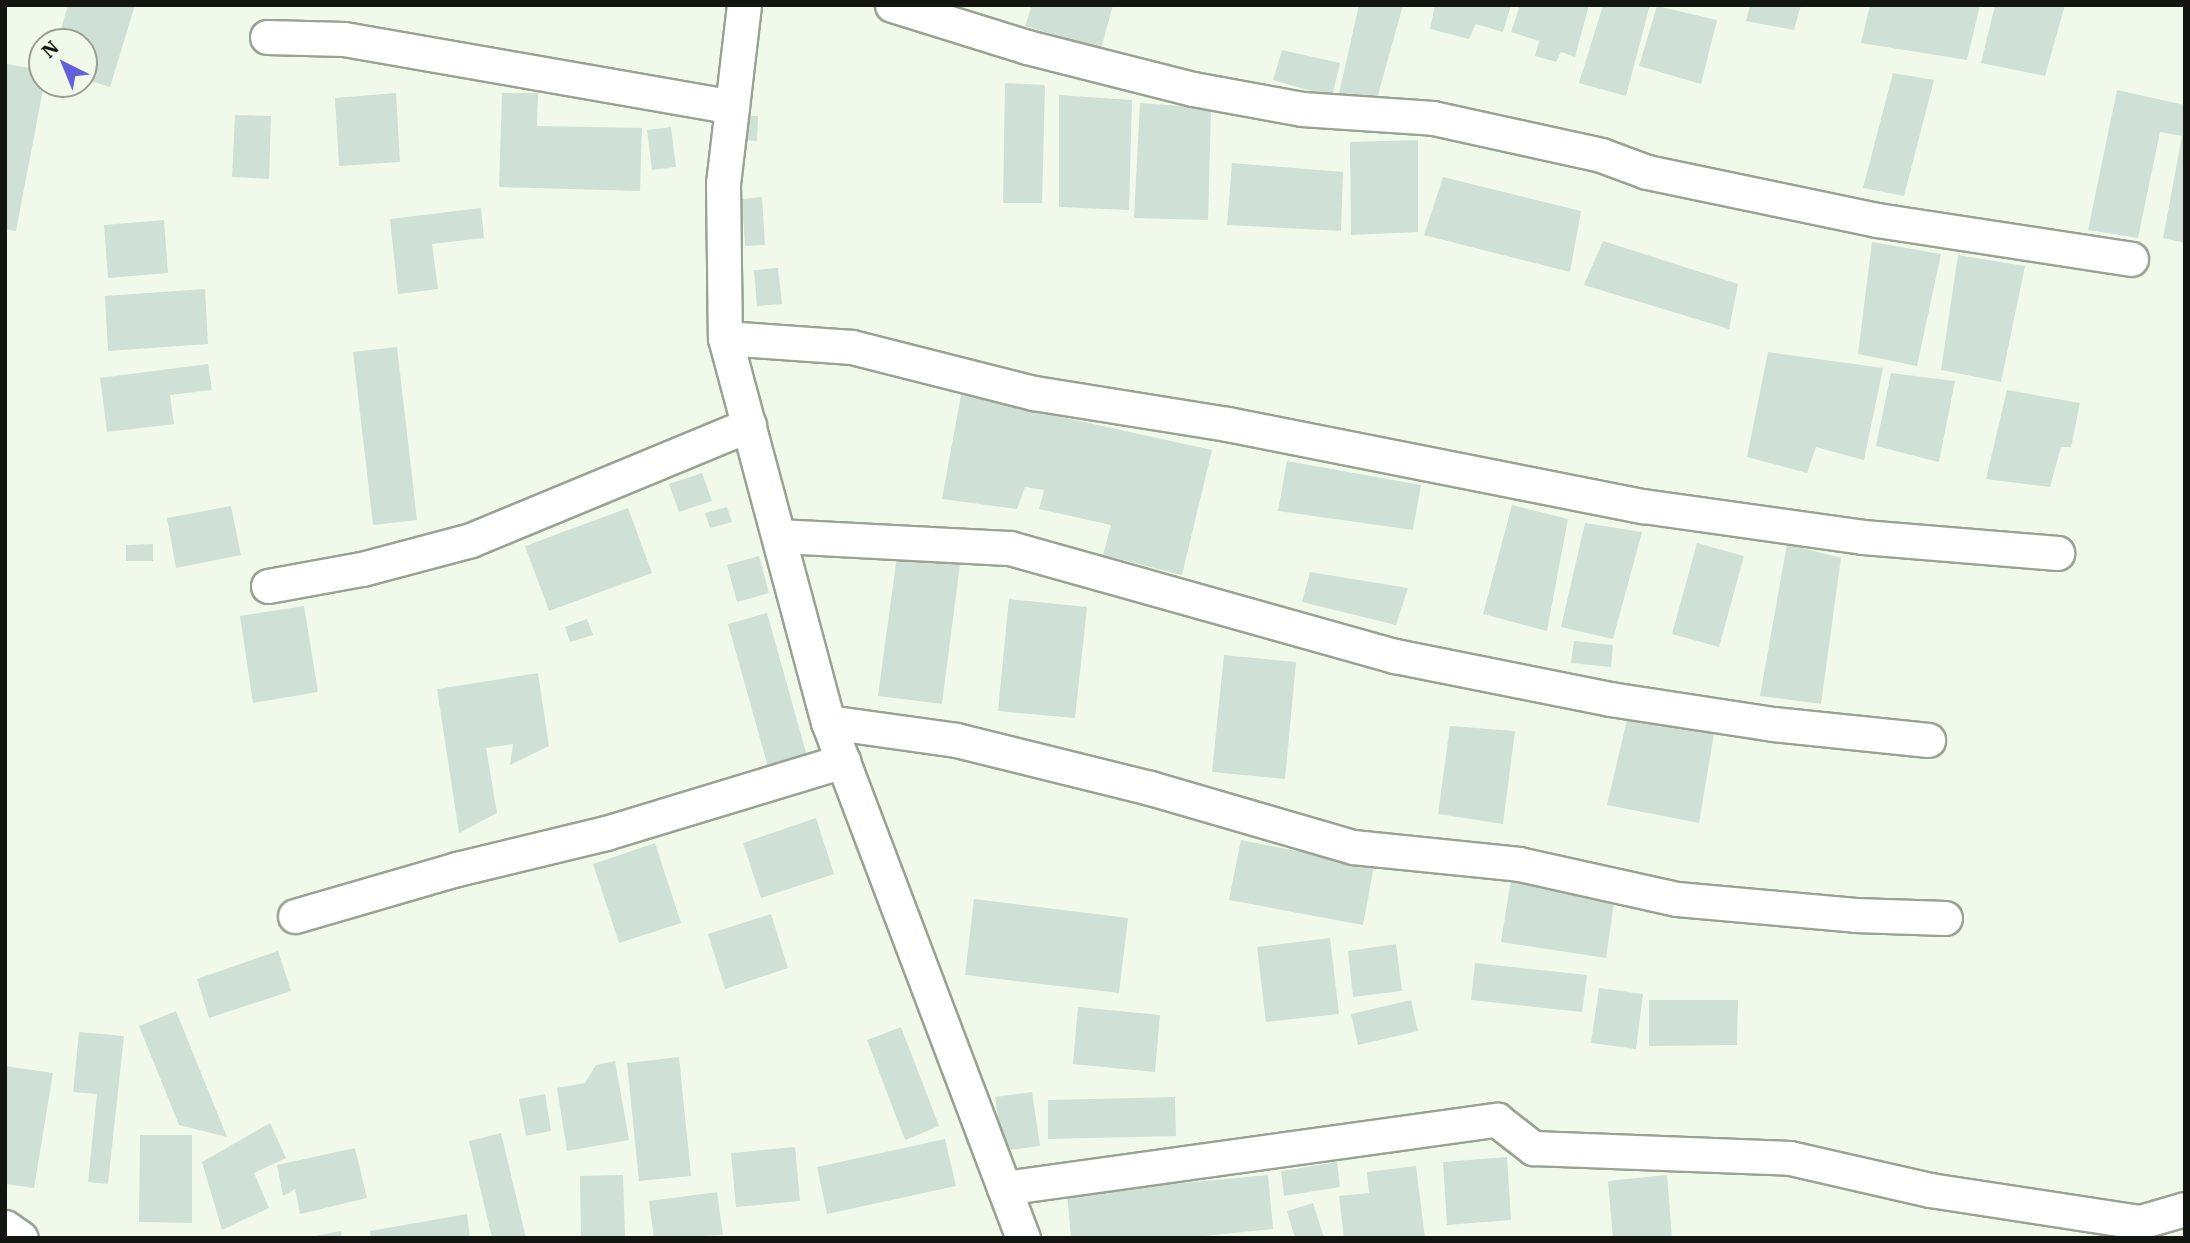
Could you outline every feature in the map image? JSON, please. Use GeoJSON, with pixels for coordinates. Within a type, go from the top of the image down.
{"type":"FeatureCollection","features":[{"type":"Feature","properties":{"kind":"street"},"geometry":{"type":"LineString","coordinates":[[744,5],[723,183],[725,338],[828,722],[1023,1238]]}},
{"type":"Feature","properties":{"kind":"street"},"geometry":{"type":"LineString","coordinates":[[892,5],[1027,47],[1193,89],[1302,108],[1433,118],[1601,155],[1647,172],[1877,220],[2131,259]]}},
{"type":"Feature","properties":{"kind":"street"},"geometry":{"type":"LineString","coordinates":[[267,37],[345,39],[732,107]]}},
{"type":"Feature","properties":{"kind":"street"},"geometry":{"type":"LineString","coordinates":[[725,338],[852,347],[1034,393],[1227,424],[1643,506],[1863,537],[2057,553]]}},
{"type":"Feature","properties":{"kind":"street"},"geometry":{"type":"LineString","coordinates":[[268,586],[362,569],[471,540],[749,425]]}},
{"type":"Feature","properties":{"kind":"street"},"geometry":{"type":"LineString","coordinates":[[780,536],[1010,548],[1395,656],[1610,699],[1773,724],[1928,740]]}},
{"type":"Feature","properties":{"kind":"street"},"geometry":{"type":"LineString","coordinates":[[828,722],[956,740],[1150,788],[1353,847],[1519,864],[1677,899],[1855,915],[1945,918]]}},
{"type":"Feature","properties":{"kind":"street"},"geometry":{"type":"LineString","coordinates":[[295,916],[457,869],[606,833],[843,761]]}},
{"type":"Feature","properties":{"kind":"street"},"geometry":{"type":"LineString","coordinates":[[1004,1188],[1497,1120],[1533,1148],[1790,1158],[1930,1190],[2140,1222],[2185,1209]]}},
{"type":"Feature","properties":{"kind":"street"},"geometry":{"type":"LineString","coordinates":[[5,1227],[21,1238]]}},
{"type":"Feature","properties":{"kind":"building"},"geometry":{"type":"Polygon","coordinates":[[[68,5],[135,5],[110,87],[98,83],[98,28],[61,28],[68,5]]]}},
{"type":"Feature","properties":{"kind":"building"},"geometry":{"type":"Polygon","coordinates":[[[1032,5],[1113,5],[1101,49],[1025,26],[1032,5]]]}},
{"type":"Feature","properties":{"kind":"building"},"geometry":{"type":"Polygon","coordinates":[[[1359,5],[1403,5],[1375,106],[1338,98],[1359,5]]]}},
{"type":"Feature","properties":{"kind":"building"},"geometry":{"type":"Polygon","coordinates":[[[1435,5],[1511,5],[1503,32],[1476,24],[1469,39],[1430,29],[1435,5]]]}},
{"type":"Feature","properties":{"kind":"building"},"geometry":{"type":"Polygon","coordinates":[[[1520,5],[1589,5],[1575,57],[1561,52],[1556,62],[1535,56],[1539,41],[1511,32],[1520,5]]]}},
{"type":"Feature","properties":{"kind":"building"},"geometry":{"type":"Polygon","coordinates":[[[1603,5],[1650,5],[1626,96],[1579,83],[1603,5]]]}},
{"type":"Feature","properties":{"kind":"building"},"geometry":{"type":"Polygon","coordinates":[[[1750,5],[1801,5],[1794,30],[1746,21],[1750,5]]]}},
{"type":"Feature","properties":{"kind":"building"},"geometry":{"type":"Polygon","coordinates":[[[1870,5],[1980,5],[1967,60],[1861,43],[1870,5]]]}},
{"type":"Feature","properties":{"kind":"building"},"geometry":{"type":"Polygon","coordinates":[[[1995,5],[2065,5],[2045,76],[1981,63],[1995,5]]]}},
{"type":"Feature","properties":{"kind":"building"},"geometry":{"type":"Polygon","coordinates":[[[1657,6],[1717,20],[1701,84],[1639,66],[1657,6]]]}},
{"type":"Feature","properties":{"kind":"building"},"geometry":{"type":"Polygon","coordinates":[[[1282,50],[1340,63],[1332,97],[1273,80],[1282,50]]]}},
{"type":"Feature","properties":{"kind":"building"},"geometry":{"type":"Polygon","coordinates":[[[7,64],[28,68],[28,98],[41,98],[16,231],[5,229],[7,64]]]}},
{"type":"Feature","properties":{"kind":"building"},"geometry":{"type":"Polygon","coordinates":[[[1893,73],[1934,80],[1904,196],[1863,188],[1893,73]]]}},
{"type":"Feature","properties":{"kind":"building"},"geometry":{"type":"Polygon","coordinates":[[[1005,83],[1045,85],[1042,203],[1003,203],[1005,83]]]}},
{"type":"Feature","properties":{"kind":"building"},"geometry":{"type":"Polygon","coordinates":[[[2117,90],[2185,105],[2185,243],[2163,238],[2182,136],[2160,132],[2138,238],[2088,230],[2117,90]]]}},
{"type":"Feature","properties":{"kind":"building"},"geometry":{"type":"Polygon","coordinates":[[[396,93],[400,162],[339,166],[335,98],[396,93]]]}},
{"type":"Feature","properties":{"kind":"building"},"geometry":{"type":"Polygon","coordinates":[[[502,93],[538,93],[537,126],[642,128],[640,191],[499,187],[502,93]]]}},
{"type":"Feature","properties":{"kind":"building"},"geometry":{"type":"Polygon","coordinates":[[[1059,95],[1132,100],[1129,210],[1059,207],[1059,95]]]}},
{"type":"Feature","properties":{"kind":"building"},"geometry":{"type":"Polygon","coordinates":[[[1140,103],[1211,108],[1208,220],[1134,218],[1140,103]]]}},
{"type":"Feature","properties":{"kind":"building"},"geometry":{"type":"Polygon","coordinates":[[[235,115],[271,116],[269,179],[232,177],[235,115]]]}},
{"type":"Feature","properties":{"kind":"building"},"geometry":{"type":"Polygon","coordinates":[[[743,116],[758,116],[757,141],[742,140],[743,116]]]}},
{"type":"Feature","properties":{"kind":"building"},"geometry":{"type":"Polygon","coordinates":[[[671,127],[676,167],[652,170],[647,130],[671,127]]]}},
{"type":"Feature","properties":{"kind":"building"},"geometry":{"type":"Polygon","coordinates":[[[1418,140],[1418,232],[1351,235],[1350,142],[1418,140]]]}},
{"type":"Feature","properties":{"kind":"building"},"geometry":{"type":"Polygon","coordinates":[[[1232,163],[1343,172],[1341,231],[1227,225],[1232,163]]]}},
{"type":"Feature","properties":{"kind":"building"},"geometry":{"type":"Polygon","coordinates":[[[1443,177],[1581,211],[1570,272],[1424,235],[1443,177]]]}},
{"type":"Feature","properties":{"kind":"building"},"geometry":{"type":"Polygon","coordinates":[[[762,197],[765,245],[745,246],[742,199],[762,197]]]}},
{"type":"Feature","properties":{"kind":"building"},"geometry":{"type":"Polygon","coordinates":[[[481,208],[484,238],[432,244],[438,289],[398,294],[390,219],[481,208]]]}},
{"type":"Feature","properties":{"kind":"building"},"geometry":{"type":"Polygon","coordinates":[[[164,220],[168,273],[108,278],[104,225],[164,220]]]}},
{"type":"Feature","properties":{"kind":"building"},"geometry":{"type":"Polygon","coordinates":[[[1603,241],[1738,284],[1729,329],[1584,285],[1603,241]]]}},
{"type":"Feature","properties":{"kind":"building"},"geometry":{"type":"Polygon","coordinates":[[[1872,242],[1941,254],[1917,366],[1858,354],[1872,242]]]}},
{"type":"Feature","properties":{"kind":"building"},"geometry":{"type":"Polygon","coordinates":[[[1958,255],[2025,266],[2001,382],[1941,370],[1958,255]]]}},
{"type":"Feature","properties":{"kind":"building"},"geometry":{"type":"Polygon","coordinates":[[[778,268],[782,304],[757,306],[754,270],[778,268]]]}},
{"type":"Feature","properties":{"kind":"building"},"geometry":{"type":"Polygon","coordinates":[[[205,289],[208,344],[108,351],[105,296],[205,289]]]}},
{"type":"Feature","properties":{"kind":"building"},"geometry":{"type":"Polygon","coordinates":[[[397,347],[417,520],[373,525],[353,352],[397,347]]]}},
{"type":"Feature","properties":{"kind":"building"},"geometry":{"type":"Polygon","coordinates":[[[1768,352],[1883,368],[1864,460],[1816,447],[1807,473],[1747,457],[1768,352]]]}},
{"type":"Feature","properties":{"kind":"building"},"geometry":{"type":"Polygon","coordinates":[[[208,364],[212,390],[170,395],[174,424],[107,432],[100,378],[208,364]]]}},
{"type":"Feature","properties":{"kind":"building"},"geometry":{"type":"Polygon","coordinates":[[[1891,373],[1955,381],[1939,462],[1876,446],[1891,373]]]}},
{"type":"Feature","properties":{"kind":"building"},"geometry":{"type":"Polygon","coordinates":[[[2007,390],[2080,403],[2071,447],[2061,447],[2050,487],[1986,479],[2007,390]]]}},
{"type":"Feature","properties":{"kind":"building"},"geometry":{"type":"Polygon","coordinates":[[[961,395],[1212,450],[1182,575],[1103,555],[1111,525],[1039,509],[1044,490],[1025,487],[1017,509],[942,499],[961,395]]]}},
{"type":"Feature","properties":{"kind":"building"},"geometry":{"type":"Polygon","coordinates":[[[1287,461],[1421,485],[1413,530],[1278,511],[1287,461]]]}},
{"type":"Feature","properties":{"kind":"building"},"geometry":{"type":"Polygon","coordinates":[[[702,473],[712,501],[679,512],[669,484],[702,473]]]}},
{"type":"Feature","properties":{"kind":"building"},"geometry":{"type":"Polygon","coordinates":[[[1512,505],[1568,519],[1547,631],[1483,614],[1512,505]]]}},
{"type":"Feature","properties":{"kind":"building"},"geometry":{"type":"Polygon","coordinates":[[[231,506],[241,555],[176,568],[167,518],[231,506]]]}},
{"type":"Feature","properties":{"kind":"building"},"geometry":{"type":"Polygon","coordinates":[[[727,507],[732,522],[710,528],[705,513],[727,507]]]}},
{"type":"Feature","properties":{"kind":"building"},"geometry":{"type":"Polygon","coordinates":[[[628,508],[652,573],[549,611],[525,546],[628,508]]]}},
{"type":"Feature","properties":{"kind":"building"},"geometry":{"type":"Polygon","coordinates":[[[1585,523],[1642,532],[1613,639],[1561,627],[1585,523]]]}},
{"type":"Feature","properties":{"kind":"building"},"geometry":{"type":"Polygon","coordinates":[[[1697,543],[1744,556],[1719,647],[1672,634],[1697,543]]]}},
{"type":"Feature","properties":{"kind":"building"},"geometry":{"type":"Polygon","coordinates":[[[153,544],[153,561],[126,561],[126,545],[153,544]]]}},
{"type":"Feature","properties":{"kind":"building"},"geometry":{"type":"Polygon","coordinates":[[[1787,544],[1841,558],[1821,704],[1760,696],[1787,544]]]}},
{"type":"Feature","properties":{"kind":"building"},"geometry":{"type":"Polygon","coordinates":[[[759,556],[769,593],[737,602],[727,565],[759,556]]]}},
{"type":"Feature","properties":{"kind":"building"},"geometry":{"type":"Polygon","coordinates":[[[897,556],[960,564],[942,704],[878,696],[897,556]]]}},
{"type":"Feature","properties":{"kind":"building"},"geometry":{"type":"Polygon","coordinates":[[[1310,572],[1408,588],[1396,625],[1302,602],[1310,572]]]}},
{"type":"Feature","properties":{"kind":"building"},"geometry":{"type":"Polygon","coordinates":[[[1009,599],[1087,607],[1075,718],[998,711],[1009,599]]]}},
{"type":"Feature","properties":{"kind":"building"},"geometry":{"type":"Polygon","coordinates":[[[304,606],[318,692],[253,703],[240,616],[304,606]]]}},
{"type":"Feature","properties":{"kind":"building"},"geometry":{"type":"Polygon","coordinates":[[[767,613],[807,756],[768,767],[728,624],[767,613]]]}},
{"type":"Feature","properties":{"kind":"building"},"geometry":{"type":"Polygon","coordinates":[[[587,619],[593,635],[570,642],[565,627],[587,619]]]}},
{"type":"Feature","properties":{"kind":"building"},"geometry":{"type":"Polygon","coordinates":[[[1574,641],[1613,645],[1611,667],[1571,663],[1574,641]]]}},
{"type":"Feature","properties":{"kind":"building"},"geometry":{"type":"Polygon","coordinates":[[[1224,655],[1296,662],[1285,779],[1212,772],[1224,655]]]}},
{"type":"Feature","properties":{"kind":"building"},"geometry":{"type":"Polygon","coordinates":[[[538,673],[549,746],[510,765],[513,744],[486,748],[497,813],[459,833],[437,689],[538,673]]]}},
{"type":"Feature","properties":{"kind":"building"},"geometry":{"type":"Polygon","coordinates":[[[1627,720],[1714,734],[1699,823],[1607,805],[1627,720]]]}},
{"type":"Feature","properties":{"kind":"building"},"geometry":{"type":"Polygon","coordinates":[[[1450,726],[1515,731],[1503,824],[1438,814],[1450,726]]]}},
{"type":"Feature","properties":{"kind":"building"},"geometry":{"type":"Polygon","coordinates":[[[816,818],[834,874],[761,898],[743,843],[816,818]]]}},
{"type":"Feature","properties":{"kind":"building"},"geometry":{"type":"Polygon","coordinates":[[[1241,840],[1374,866],[1363,925],[1229,900],[1241,840]]]}},
{"type":"Feature","properties":{"kind":"building"},"geometry":{"type":"Polygon","coordinates":[[[655,843],[681,923],[619,943],[593,864],[655,843]]]}},
{"type":"Feature","properties":{"kind":"building"},"geometry":{"type":"Polygon","coordinates":[[[1511,880],[1615,896],[1606,958],[1501,942],[1511,880]]]}},
{"type":"Feature","properties":{"kind":"building"},"geometry":{"type":"Polygon","coordinates":[[[974,899],[1128,918],[1119,993],[965,975],[974,899]]]}},
{"type":"Feature","properties":{"kind":"building"},"geometry":{"type":"Polygon","coordinates":[[[771,914],[788,968],[725,989],[708,934],[771,914]]]}},
{"type":"Feature","properties":{"kind":"building"},"geometry":{"type":"Polygon","coordinates":[[[1330,938],[1339,1014],[1266,1022],[1257,947],[1330,938]]]}},
{"type":"Feature","properties":{"kind":"building"},"geometry":{"type":"Polygon","coordinates":[[[1396,944],[1402,991],[1353,997],[1348,951],[1396,944]]]}},
{"type":"Feature","properties":{"kind":"building"},"geometry":{"type":"Polygon","coordinates":[[[278,951],[291,991],[209,1018],[197,979],[278,951]]]}},
{"type":"Feature","properties":{"kind":"building"},"geometry":{"type":"Polygon","coordinates":[[[1475,963],[1587,975],[1582,1012],[1471,1000],[1475,963]]]}},
{"type":"Feature","properties":{"kind":"building"},"geometry":{"type":"Polygon","coordinates":[[[1599,988],[1643,994],[1636,1049],[1591,1043],[1599,988]]]}},
{"type":"Feature","properties":{"kind":"building"},"geometry":{"type":"Polygon","coordinates":[[[1411,1000],[1418,1031],[1358,1045],[1351,1014],[1411,1000]]]}},
{"type":"Feature","properties":{"kind":"building"},"geometry":{"type":"Polygon","coordinates":[[[1649,1000],[1738,1000],[1737,1045],[1649,1046],[1649,1000]]]}},
{"type":"Feature","properties":{"kind":"building"},"geometry":{"type":"Polygon","coordinates":[[[1078,1007],[1160,1015],[1155,1072],[1073,1064],[1078,1007]]]}},
{"type":"Feature","properties":{"kind":"building"},"geometry":{"type":"Polygon","coordinates":[[[176,1011],[227,1137],[179,1125],[139,1026],[176,1011]]]}},
{"type":"Feature","properties":{"kind":"building"},"geometry":{"type":"Polygon","coordinates":[[[901,1027],[939,1126],[905,1140],[867,1040],[901,1027]]]}},
{"type":"Feature","properties":{"kind":"building"},"geometry":{"type":"Polygon","coordinates":[[[79,1032],[124,1036],[108,1184],[88,1182],[97,1094],[73,1092],[79,1032]]]}},
{"type":"Feature","properties":{"kind":"building"},"geometry":{"type":"Polygon","coordinates":[[[679,1057],[691,1176],[639,1181],[627,1063],[679,1057]]]}},
{"type":"Feature","properties":{"kind":"building"},"geometry":{"type":"Polygon","coordinates":[[[615,1061],[629,1140],[567,1151],[557,1088],[585,1083],[596,1065],[615,1061]]]}},
{"type":"Feature","properties":{"kind":"building"},"geometry":{"type":"Polygon","coordinates":[[[5,1066],[53,1073],[34,1188],[5,1184],[5,1066]]]}},
{"type":"Feature","properties":{"kind":"building"},"geometry":{"type":"Polygon","coordinates":[[[1032,1092],[1040,1146],[1003,1151],[995,1097],[1032,1092]]]}},
{"type":"Feature","properties":{"kind":"building"},"geometry":{"type":"Polygon","coordinates":[[[545,1094],[551,1131],[526,1136],[519,1099],[545,1094]]]}},
{"type":"Feature","properties":{"kind":"building"},"geometry":{"type":"Polygon","coordinates":[[[1175,1097],[1176,1136],[1048,1139],[1048,1100],[1175,1097]]]}},
{"type":"Feature","properties":{"kind":"building"},"geometry":{"type":"Polygon","coordinates":[[[270,1123],[286,1158],[254,1173],[269,1208],[222,1230],[202,1162],[270,1123]]]}},
{"type":"Feature","properties":{"kind":"building"},"geometry":{"type":"Polygon","coordinates":[[[501,1133],[526,1238],[492,1238],[469,1141],[501,1133]]]}},
{"type":"Feature","properties":{"kind":"building"},"geometry":{"type":"Polygon","coordinates":[[[140,1135],[192,1135],[192,1223],[139,1222],[140,1135]]]}},
{"type":"Feature","properties":{"kind":"building"},"geometry":{"type":"Polygon","coordinates":[[[945,1139],[956,1186],[827,1214],[817,1167],[945,1139]]]}},
{"type":"Feature","properties":{"kind":"building"},"geometry":{"type":"Polygon","coordinates":[[[795,1147],[800,1201],[736,1207],[731,1153],[795,1147]]]}},
{"type":"Feature","properties":{"kind":"building"},"geometry":{"type":"Polygon","coordinates":[[[355,1148],[367,1198],[300,1214],[295,1189],[283,1196],[277,1165],[355,1148]]]}},
{"type":"Feature","properties":{"kind":"building"},"geometry":{"type":"Polygon","coordinates":[[[1507,1157],[1511,1220],[1447,1225],[1443,1162],[1507,1157]]]}},
{"type":"Feature","properties":{"kind":"building"},"geometry":{"type":"Polygon","coordinates":[[[1337,1162],[1340,1187],[1284,1196],[1281,1171],[1337,1162]]]}},
{"type":"Feature","properties":{"kind":"building"},"geometry":{"type":"Polygon","coordinates":[[[1416,1166],[1425,1238],[1344,1238],[1339,1196],[1369,1193],[1367,1172],[1416,1166]]]}},
{"type":"Feature","properties":{"kind":"building"},"geometry":{"type":"Polygon","coordinates":[[[623,1175],[625,1238],[581,1238],[580,1176],[623,1175]]]}},
{"type":"Feature","properties":{"kind":"building"},"geometry":{"type":"Polygon","coordinates":[[[1268,1175],[1273,1229],[1186,1238],[1071,1238],[1067,1194],[1268,1175]]]}},
{"type":"Feature","properties":{"kind":"building"},"geometry":{"type":"Polygon","coordinates":[[[1667,1175],[1672,1238],[1613,1238],[1608,1181],[1667,1175]]]}},
{"type":"Feature","properties":{"kind":"building"},"geometry":{"type":"Polygon","coordinates":[[[717,1192],[723,1235],[654,1238],[649,1201],[717,1192]]]}},
{"type":"Feature","properties":{"kind":"building"},"geometry":{"type":"Polygon","coordinates":[[[1313,1203],[1324,1238],[1295,1238],[1287,1211],[1313,1203]]]}},
{"type":"Feature","properties":{"kind":"building"},"geometry":{"type":"Polygon","coordinates":[[[467,1214],[470,1238],[371,1238],[370,1231],[467,1214]]]}},
{"type":"Feature","properties":{"kind":"building"},"geometry":{"type":"Polygon","coordinates":[[[341,1231],[342,1238],[315,1238],[315,1236],[341,1231]]]}}]}
